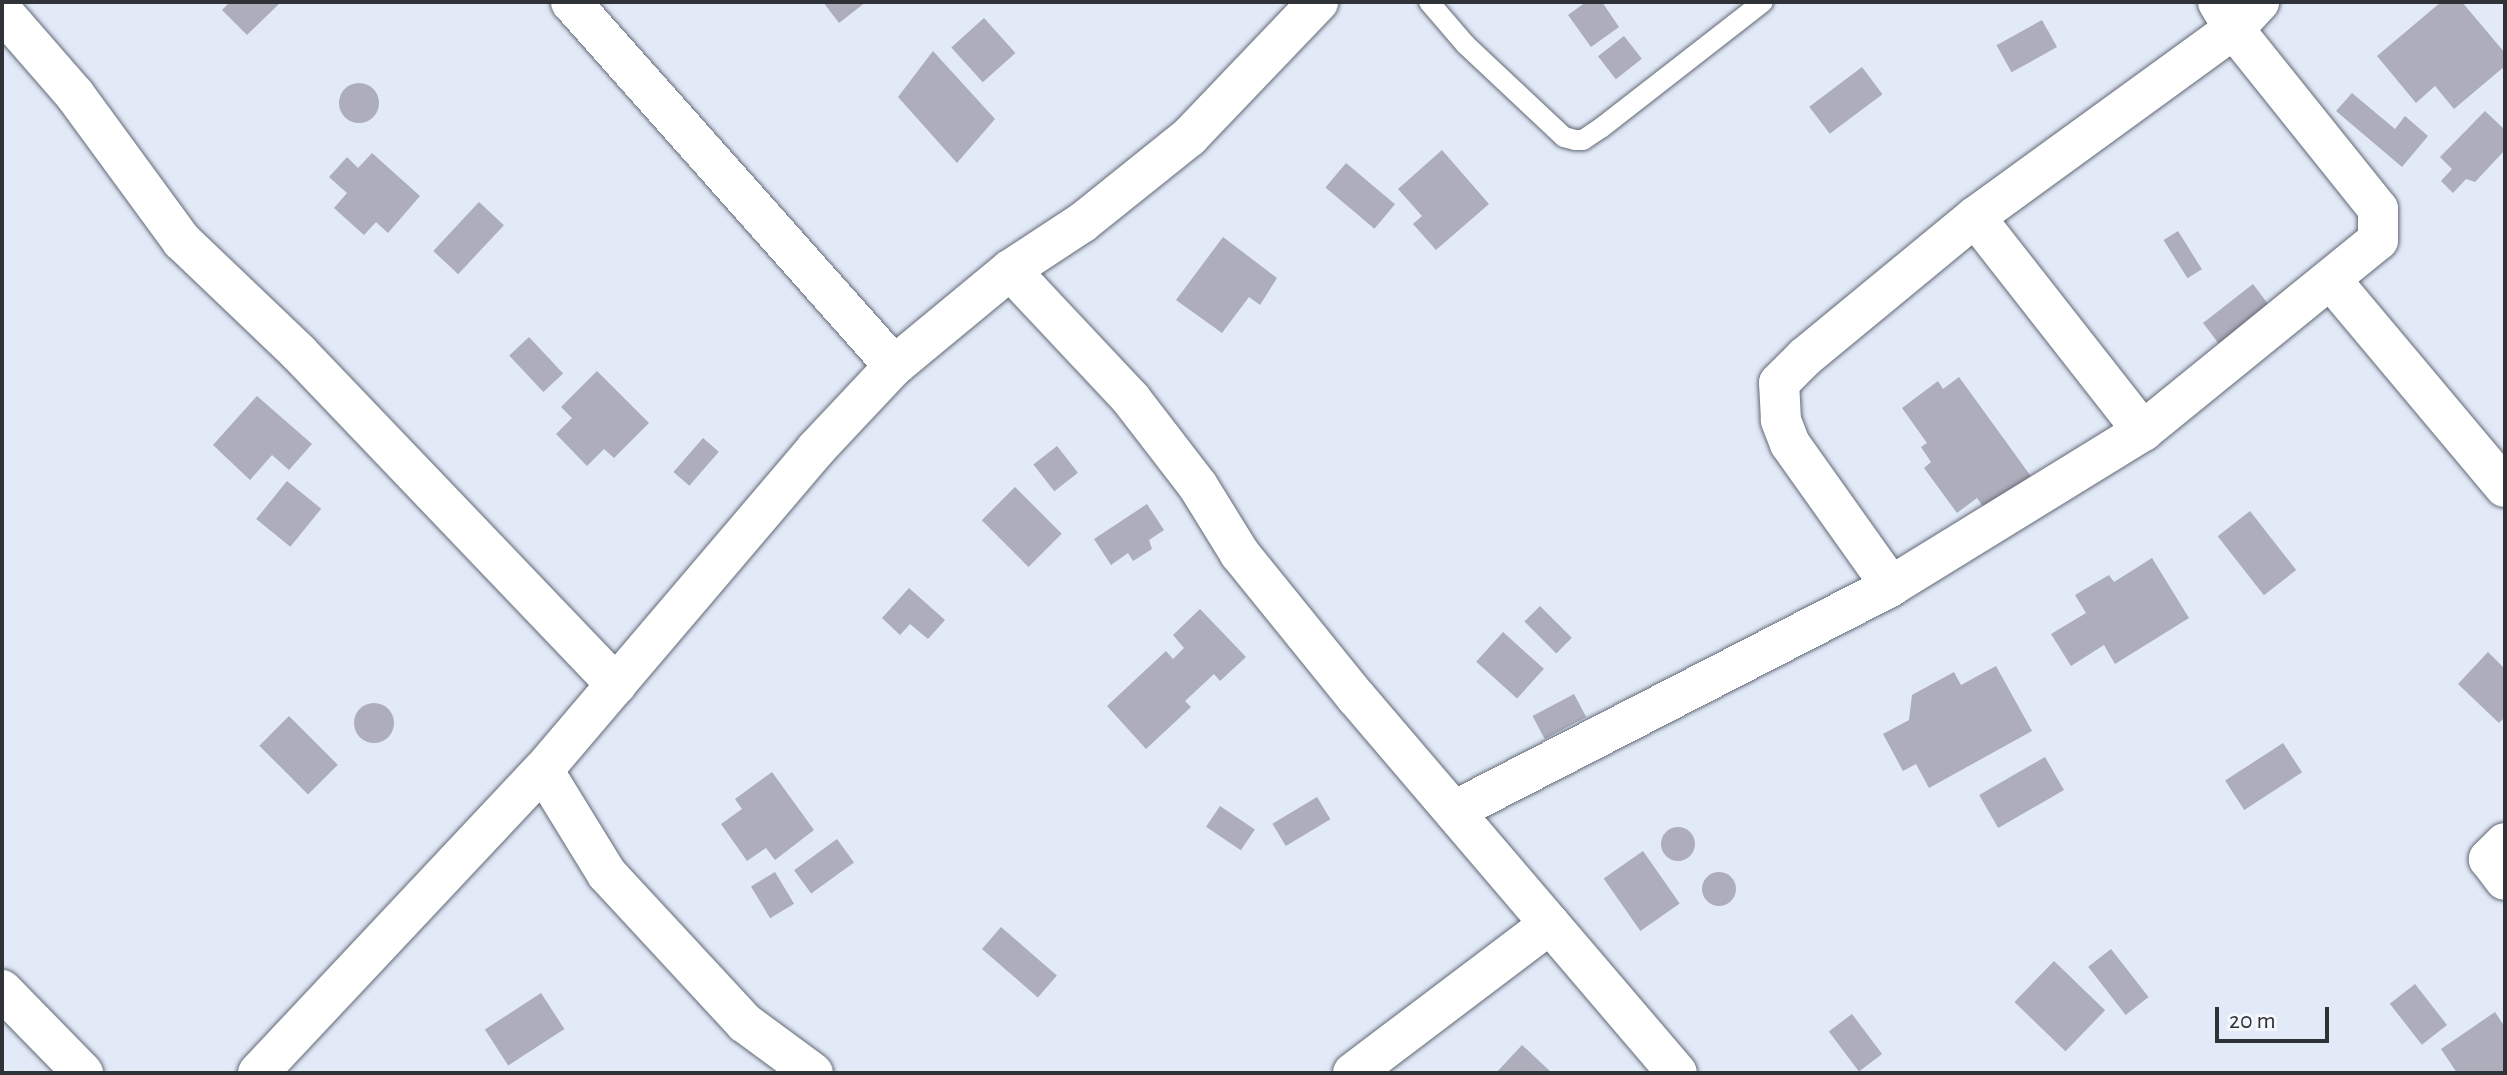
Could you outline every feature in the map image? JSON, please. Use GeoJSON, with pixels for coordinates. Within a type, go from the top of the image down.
{"type":"FeatureCollection","features":[{"type":"Feature","properties":{"kind":"street"},"geometry":{"type":"LineString","coordinates":[[571,2],[894,366]]}},
{"type":"Feature","properties":{"kind":"street"},"geometry":{"type":"LineString","coordinates":[[258,1073],[543,770],[816,449],[894,366],[1010,270],[1083,222],[1189,137],[1318,2]]}},
{"type":"Feature","properties":{"kind":"street"},"geometry":{"type":"LineString","coordinates":[[2,11],[75,95],[182,241],[299,353],[616,685]]}},
{"type":"Feature","properties":{"kind":"street"},"geometry":{"type":"LineString","coordinates":[[1454,811],[1891,586],[2143,431],[2378,240],[2378,209],[2237,11],[1975,217],[1805,357],[1779,383],[1781,420],[1790,444],[1891,586]]}},
{"type":"Feature","properties":{"kind":"street"},"geometry":{"type":"LineString","coordinates":[[1975,217],[2143,431]]}},
{"type":"Feature","properties":{"kind":"street"},"geometry":{"type":"LineString","coordinates":[[1010,270],[1131,399],[1198,486],[1240,554],[1356,697],[1677,1073]]}},
{"type":"Feature","properties":{"kind":"street"},"geometry":{"type":"LineString","coordinates":[[2331,280],[2505,487]]}},
{"type":"Feature","properties":{"kind":"street"},"geometry":{"type":"LineString","coordinates":[[543,770],[607,874],[745,1023],[794,1068]]}},
{"type":"Feature","properties":{"kind":"street"},"geometry":{"type":"LineString","coordinates":[[2505,843],[2489,859],[2505,880]]}},
{"type":"Feature","properties":{"kind":"street"},"geometry":{"type":"LineString","coordinates":[[1353,1073],[1550,924]]}},
{"type":"Feature","properties":{"kind":"street"},"geometry":{"type":"LineString","coordinates":[[2,990],[83,1073]]}},
{"type":"Feature","properties":{"kind":"lane"},"geometry":{"type":"LineString","coordinates":[[1429,2],[1466,45],[1564,137],[1575,140],[1583,140],[1601,128],[1763,2]]}},
{"type":"Feature","properties":{"kind":"building"},"geometry":{"type":"Polygon","coordinates":[[[230,2],[281,2],[247,35],[222,10],[230,2]]]}},
{"type":"Feature","properties":{"kind":"building"},"geometry":{"type":"Polygon","coordinates":[[[823,2],[866,2],[839,23],[823,2]]]}},
{"type":"Feature","properties":{"kind":"building"},"geometry":{"type":"Polygon","coordinates":[[[1586,2],[1602,2],[1619,27],[1591,47],[1568,15],[1586,2]]]}},
{"type":"Feature","properties":{"kind":"building"},"geometry":{"type":"Polygon","coordinates":[[[2441,2],[2462,2],[2505,53],[2505,66],[2454,109],[2435,86],[2416,103],[2377,56],[2441,2]]]}},
{"type":"Feature","properties":{"kind":"building"},"geometry":{"type":"Polygon","coordinates":[[[984,18],[1015,53],[983,82],[951,47],[984,18]]]}},
{"type":"Feature","properties":{"kind":"building"},"geometry":{"type":"Polygon","coordinates":[[[2042,20],[2057,47],[2012,72],[1997,45],[2042,20]]]}},
{"type":"Feature","properties":{"kind":"building"},"geometry":{"type":"Polygon","coordinates":[[[1624,36],[1642,59],[1616,79],[1598,56],[1624,36]]]}},
{"type":"Feature","properties":{"kind":"building"},"geometry":{"type":"Polygon","coordinates":[[[933,51],[995,119],[957,163],[898,97],[933,51]]]}},
{"type":"Feature","properties":{"kind":"building"},"geometry":{"type":"Polygon","coordinates":[[[1862,67],[1882,94],[1830,134],[1809,107],[1862,67]]]}},
{"type":"Feature","properties":{"kind":"building"},"geometry":{"type":"Polygon","coordinates":[[[359,83],[373,89],[379,103],[373,117],[359,123],[345,117],[339,103],[345,89],[359,83]]]}},
{"type":"Feature","properties":{"kind":"building"},"geometry":{"type":"Polygon","coordinates":[[[2352,93],[2395,129],[2405,116],[2428,136],[2402,167],[2336,111],[2352,93]]]}},
{"type":"Feature","properties":{"kind":"building"},"geometry":{"type":"Polygon","coordinates":[[[2485,111],[2505,130],[2505,150],[2475,182],[2466,179],[2453,193],[2441,181],[2452,169],[2440,157],[2485,111]]]}},
{"type":"Feature","properties":{"kind":"building"},"geometry":{"type":"Polygon","coordinates":[[[1442,150],[1489,204],[1436,250],[1413,224],[1422,216],[1398,189],[1442,150]]]}},
{"type":"Feature","properties":{"kind":"building"},"geometry":{"type":"Polygon","coordinates":[[[372,153],[420,196],[388,233],[376,222],[364,235],[334,208],[347,193],[329,177],[347,157],[358,168],[372,153]]]}},
{"type":"Feature","properties":{"kind":"building"},"geometry":{"type":"Polygon","coordinates":[[[1346,163],[1395,204],[1374,229],[1325,188],[1346,163]]]}},
{"type":"Feature","properties":{"kind":"building"},"geometry":{"type":"Polygon","coordinates":[[[479,202],[504,225],[458,274],[433,251],[479,202]]]}},
{"type":"Feature","properties":{"kind":"building"},"geometry":{"type":"Polygon","coordinates":[[[2178,231],[2202,269],[2187,278],[2164,240],[2178,231]]]}},
{"type":"Feature","properties":{"kind":"building"},"geometry":{"type":"Polygon","coordinates":[[[1223,237],[1277,278],[1260,305],[1249,297],[1222,333],[1176,300],[1223,237]]]}},
{"type":"Feature","properties":{"kind":"building"},"geometry":{"type":"Polygon","coordinates":[[[2253,284],[2268,304],[2253,316],[2261,327],[2219,344],[2203,323],[2253,284]]]}},
{"type":"Feature","properties":{"kind":"building"},"geometry":{"type":"Polygon","coordinates":[[[529,337],[563,374],[543,392],[509,355],[529,337]]]}},
{"type":"Feature","properties":{"kind":"building"},"geometry":{"type":"Polygon","coordinates":[[[597,371],[649,423],[614,458],[604,449],[587,466],[556,434],[572,418],[561,407],[597,371]]]}},
{"type":"Feature","properties":{"kind":"building"},"geometry":{"type":"Polygon","coordinates":[[[1959,377],[2035,482],[1984,508],[1977,498],[1957,513],[1924,468],[1931,462],[1921,447],[1927,443],[1902,408],[1938,381],[1943,389],[1959,377]]]}},
{"type":"Feature","properties":{"kind":"building"},"geometry":{"type":"Polygon","coordinates":[[[257,396],[312,444],[289,470],[272,455],[250,480],[213,445],[257,396]]]}},
{"type":"Feature","properties":{"kind":"building"},"geometry":{"type":"Polygon","coordinates":[[[703,438],[719,452],[689,486],[673,472],[703,438]]]}},
{"type":"Feature","properties":{"kind":"building"},"geometry":{"type":"Polygon","coordinates":[[[1057,446],[1078,473],[1054,491],[1033,464],[1057,446]]]}},
{"type":"Feature","properties":{"kind":"building"},"geometry":{"type":"Polygon","coordinates":[[[287,481],[321,509],[290,547],[256,519],[287,481]]]}},
{"type":"Feature","properties":{"kind":"building"},"geometry":{"type":"Polygon","coordinates":[[[1015,487],[1062,534],[1028,567],[982,520],[1015,487]]]}},
{"type":"Feature","properties":{"kind":"building"},"geometry":{"type":"Polygon","coordinates":[[[1147,504],[1164,530],[1149,540],[1152,549],[1133,561],[1128,553],[1111,565],[1094,539],[1147,504]]]}},
{"type":"Feature","properties":{"kind":"building"},"geometry":{"type":"Polygon","coordinates":[[[2250,511],[2296,570],[2264,595],[2218,536],[2250,511]]]}},
{"type":"Feature","properties":{"kind":"building"},"geometry":{"type":"Polygon","coordinates":[[[2152,558],[2189,618],[2115,664],[2104,645],[2071,666],[2051,634],[2086,613],[2075,595],[2109,575],[2114,582],[2152,558]]]}},
{"type":"Feature","properties":{"kind":"building"},"geometry":{"type":"Polygon","coordinates":[[[909,588],[945,620],[928,639],[910,624],[900,635],[882,618],[909,588]]]}},
{"type":"Feature","properties":{"kind":"building"},"geometry":{"type":"Polygon","coordinates":[[[1540,606],[1572,638],[1556,653],[1524,622],[1540,606]]]}},
{"type":"Feature","properties":{"kind":"building"},"geometry":{"type":"Polygon","coordinates":[[[1200,609],[1246,657],[1220,681],[1214,674],[1185,701],[1191,707],[1146,749],[1107,706],[1166,651],[1173,659],[1184,648],[1173,635],[1200,609]]]}},
{"type":"Feature","properties":{"kind":"building"},"geometry":{"type":"Polygon","coordinates":[[[1503,632],[1544,669],[1517,699],[1476,662],[1503,632]]]}},
{"type":"Feature","properties":{"kind":"building"},"geometry":{"type":"Polygon","coordinates":[[[2488,652],[2505,669],[2505,717],[2499,723],[2458,684],[2488,652]]]}},
{"type":"Feature","properties":{"kind":"building"},"geometry":{"type":"Polygon","coordinates":[[[1996,666],[2032,731],[1929,788],[1916,764],[1903,771],[1883,734],[1909,720],[1912,695],[1954,672],[1961,685],[1996,666]]]}},
{"type":"Feature","properties":{"kind":"building"},"geometry":{"type":"Polygon","coordinates":[[[1574,694],[1586,717],[1545,739],[1533,716],[1574,694]]]}},
{"type":"Feature","properties":{"kind":"building"},"geometry":{"type":"Polygon","coordinates":[[[374,703],[388,709],[394,723],[388,737],[374,743],[360,737],[354,723],[360,709],[374,703]]]}},
{"type":"Feature","properties":{"kind":"building"},"geometry":{"type":"Polygon","coordinates":[[[289,716],[338,765],[308,794],[259,746],[289,716]]]}},
{"type":"Feature","properties":{"kind":"building"},"geometry":{"type":"Polygon","coordinates":[[[2283,743],[2302,772],[2244,810],[2225,781],[2283,743]]]}},
{"type":"Feature","properties":{"kind":"building"},"geometry":{"type":"Polygon","coordinates":[[[2045,757],[2064,790],[1998,828],[1979,795],[2045,757]]]}},
{"type":"Feature","properties":{"kind":"building"},"geometry":{"type":"Polygon","coordinates":[[[772,772],[814,830],[775,860],[766,848],[747,861],[721,824],[742,809],[735,799],[772,772]]]}},
{"type":"Feature","properties":{"kind":"building"},"geometry":{"type":"Polygon","coordinates":[[[1317,797],[1330,819],[1286,846],[1272,824],[1317,797]]]}},
{"type":"Feature","properties":{"kind":"building"},"geometry":{"type":"Polygon","coordinates":[[[1220,806],[1255,829],[1241,850],[1206,827],[1220,806]]]}},
{"type":"Feature","properties":{"kind":"building"},"geometry":{"type":"Polygon","coordinates":[[[1678,827],[1690,832],[1695,844],[1690,856],[1678,861],[1666,856],[1661,844],[1666,832],[1678,827]]]}},
{"type":"Feature","properties":{"kind":"building"},"geometry":{"type":"Polygon","coordinates":[[[837,839],[854,862],[811,894],[794,870],[837,839]]]}},
{"type":"Feature","properties":{"kind":"building"},"geometry":{"type":"Polygon","coordinates":[[[1643,851],[1680,903],[1640,931],[1604,879],[1643,851]]]}},
{"type":"Feature","properties":{"kind":"building"},"geometry":{"type":"Polygon","coordinates":[[[775,872],[794,904],[770,918],[751,886],[775,872]]]}},
{"type":"Feature","properties":{"kind":"building"},"geometry":{"type":"Polygon","coordinates":[[[1719,872],[1731,877],[1736,889],[1731,901],[1719,906],[1707,901],[1702,889],[1707,877],[1719,872]]]}},
{"type":"Feature","properties":{"kind":"building"},"geometry":{"type":"Polygon","coordinates":[[[1001,927],[1057,976],[1038,997],[982,949],[1001,927]]]}},
{"type":"Feature","properties":{"kind":"building"},"geometry":{"type":"Polygon","coordinates":[[[2111,949],[2149,997],[2126,1015],[2088,967],[2111,949]]]}},
{"type":"Feature","properties":{"kind":"building"},"geometry":{"type":"Polygon","coordinates":[[[2054,961],[2105,1010],[2065,1051],[2014,1002],[2054,961]]]}},
{"type":"Feature","properties":{"kind":"building"},"geometry":{"type":"Polygon","coordinates":[[[2415,984],[2447,1025],[2422,1045],[2390,1004],[2415,984]]]}},
{"type":"Feature","properties":{"kind":"building"},"geometry":{"type":"Polygon","coordinates":[[[541,993],[564,1029],[508,1066],[485,1029],[541,993]]]}},
{"type":"Feature","properties":{"kind":"building"},"geometry":{"type":"Polygon","coordinates":[[[2495,1012],[2505,1027],[2505,1073],[2457,1073],[2441,1049],[2495,1012]]]}},
{"type":"Feature","properties":{"kind":"building"},"geometry":{"type":"Polygon","coordinates":[[[1852,1014],[1882,1054],[1859,1071],[1829,1031],[1852,1014]]]}},
{"type":"Feature","properties":{"kind":"building"},"geometry":{"type":"Polygon","coordinates":[[[1522,1045],[1552,1073],[1496,1073],[1522,1045]]]}}]}
